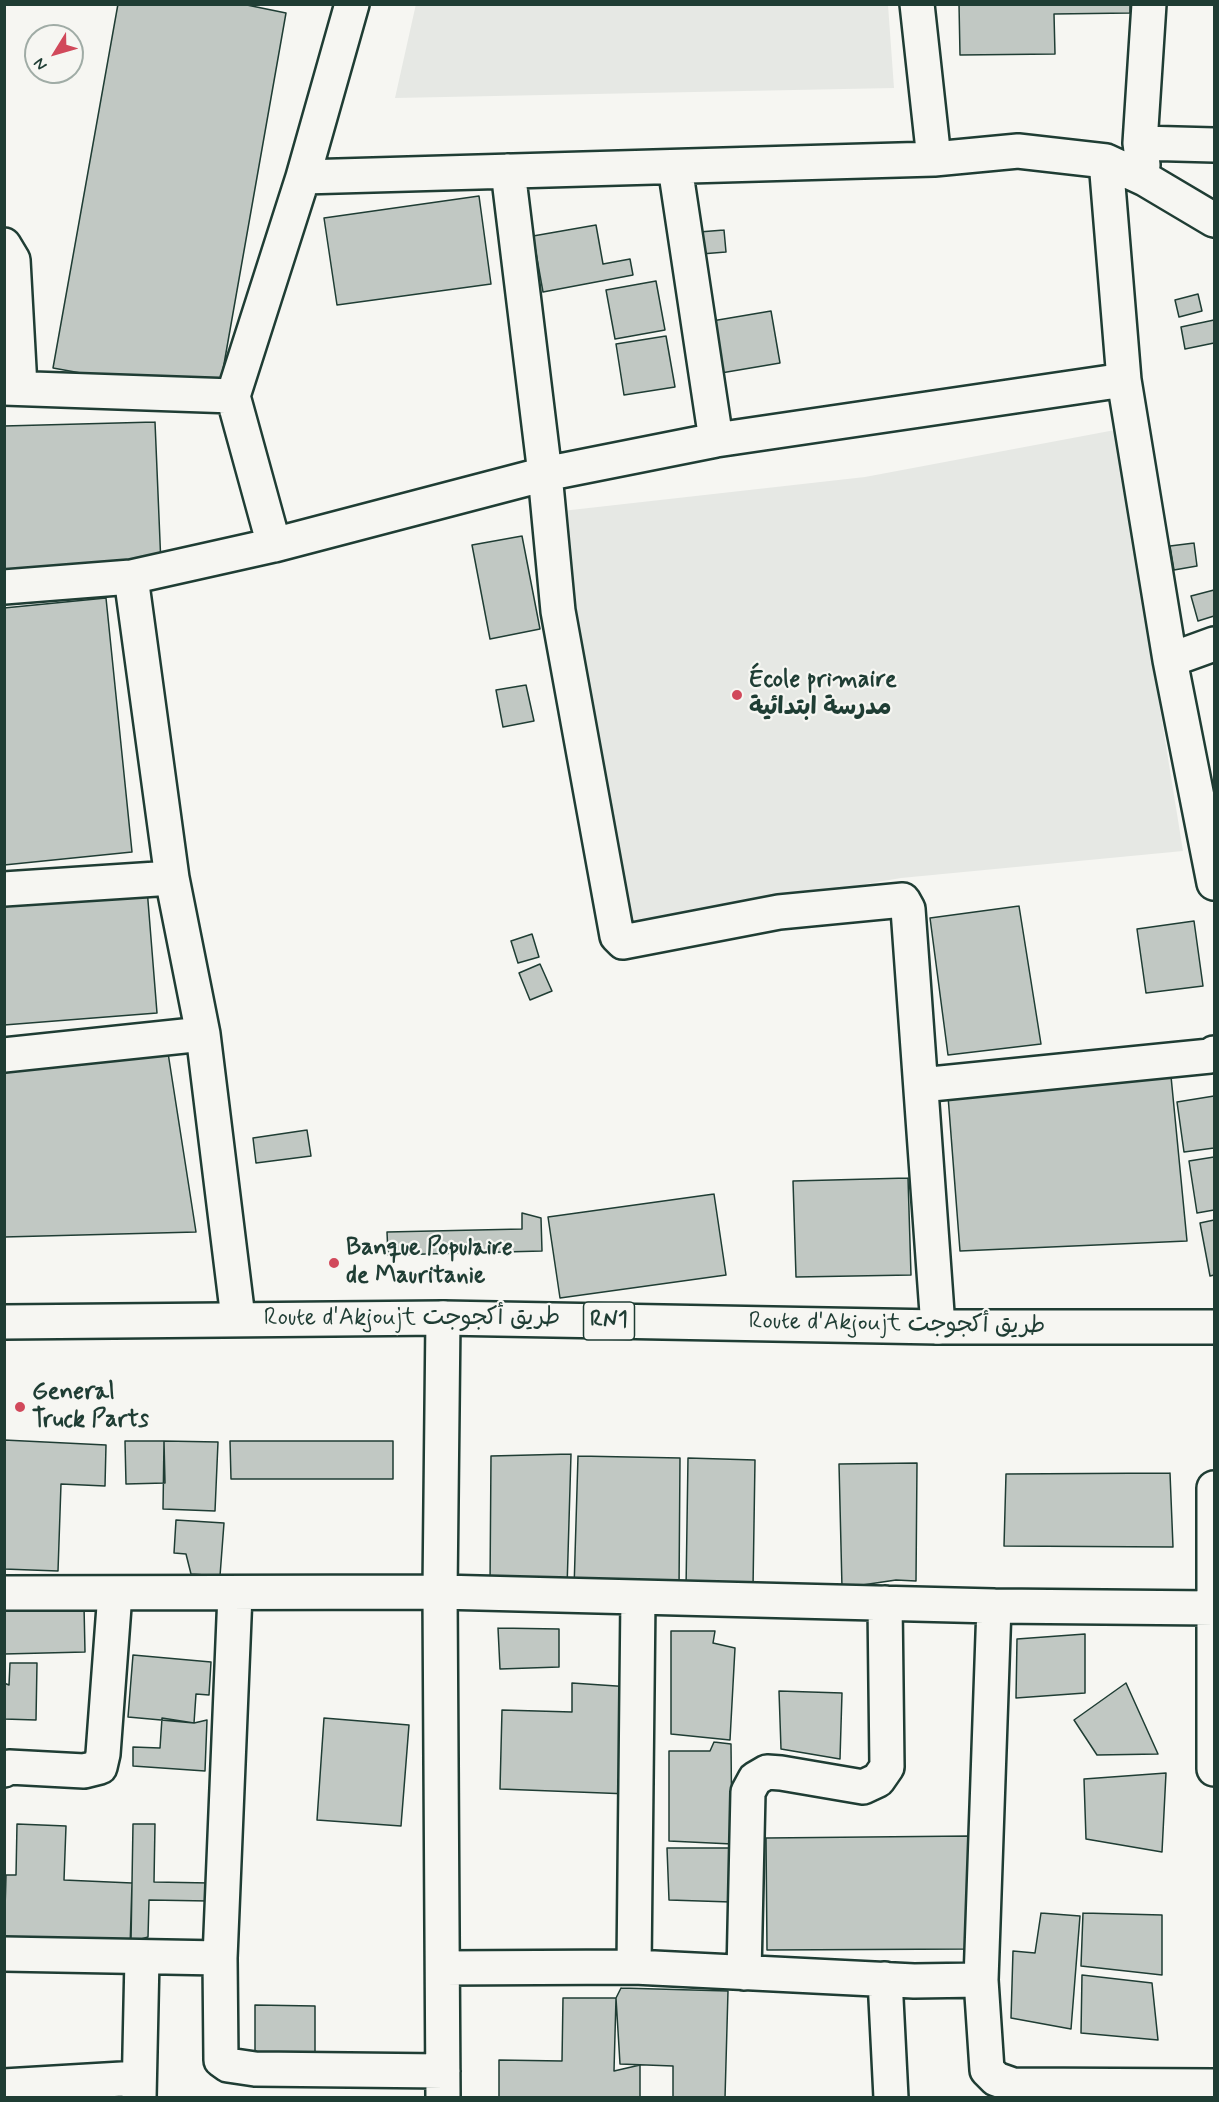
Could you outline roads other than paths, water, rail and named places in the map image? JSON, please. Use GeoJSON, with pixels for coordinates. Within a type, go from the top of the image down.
{"type":"FeatureCollection","features":[{"type":"Feature","properties":{"kind":"main road"},"geometry":{"type":"LineString","coordinates":[[274,545],[233,396],[303,177],[352,4]]}},
{"type":"Feature","properties":{"kind":"main road"},"geometry":{"type":"LineString","coordinates":[[917,4],[934,159]]}},
{"type":"Feature","properties":{"kind":"main road"},"geometry":{"type":"LineString","coordinates":[[1145,178],[1140,144],[1149,4]]}},
{"type":"Feature","properties":{"kind":"main road"},"geometry":{"type":"LineString","coordinates":[[1140,144],[1215,145]]}},
{"type":"Feature","properties":{"kind":"main road"},"geometry":{"type":"LineString","coordinates":[[303,177],[934,159],[1018,151],[1106,161],[1145,178],[1215,220]]}},
{"type":"Feature","properties":{"kind":"main road"},"geometry":{"type":"LineString","coordinates":[[1106,161],[1124,380],[1170,660],[1215,883]]}},
{"type":"Feature","properties":{"kind":"main road"},"geometry":{"type":"LineString","coordinates":[[675,167],[716,440]]}},
{"type":"Feature","properties":{"kind":"main road"},"geometry":{"type":"LineString","coordinates":[[508,171],[545,474],[558,611],[617,936],[623,942],[779,912],[903,900],[908,909],[938,1327]]}},
{"type":"Feature","properties":{"kind":"main road"},"geometry":{"type":"LineString","coordinates":[[4,245],[13,260],[12,388],[233,396]]}},
{"type":"Feature","properties":{"kind":"main road"},"geometry":{"type":"LineString","coordinates":[[4,586],[131,577],[274,545],[545,474],[716,440],[1124,380]]}},
{"type":"Feature","properties":{"kind":"main road"},"geometry":{"type":"LineString","coordinates":[[131,577],[172,878],[203,1034],[238,1318]]}},
{"type":"Feature","properties":{"kind":"main road"},"geometry":{"type":"LineString","coordinates":[[1170,660],[1215,644]]}},
{"type":"Feature","properties":{"kind":"main road"},"geometry":{"type":"LineString","coordinates":[[4,889],[172,878]]}},
{"type":"Feature","properties":{"kind":"main road"},"geometry":{"type":"LineString","coordinates":[[4,1055],[203,1034]]}},
{"type":"Feature","properties":{"kind":"main road"},"geometry":{"type":"LineString","coordinates":[[921,1085],[1210,1056],[1215,1053]]}},
{"type":"Feature","properties":{"kind":"main road","name":"Route d'Akjoujt طريق أكجوجت"},"geometry":{"type":"LineString","coordinates":[[4,1322],[238,1318],[443,1318],[938,1327],[1215,1327]]}},
{"type":"Feature","properties":{"kind":"main road"},"geometry":{"type":"LineString","coordinates":[[235,1594],[220,1958],[221,2060],[228,2065],[255,2069],[443,2084],[440,1592],[443,1318]]}},
{"type":"Feature","properties":{"kind":"main road"},"geometry":{"type":"LineString","coordinates":[[1215,1488],[1215,1769]]}},
{"type":"Feature","properties":{"kind":"main road"},"geometry":{"type":"LineString","coordinates":[[4,1593],[440,1592],[994,1606],[1214,1608]]}},
{"type":"Feature","properties":{"kind":"main road"},"geometry":{"type":"LineString","coordinates":[[4,1770],[9,1767],[84,1771],[100,1767],[103,1754],[115,1593]]}},
{"type":"Feature","properties":{"kind":"main road"},"geometry":{"type":"LineString","coordinates":[[634,1967],[638,1597]]}},
{"type":"Feature","properties":{"kind":"main road"},"geometry":{"type":"LineString","coordinates":[[744,1973],[748,1792],[755,1779],[767,1772],[863,1787],[878,1780],[887,1767],[885,1603]]}},
{"type":"Feature","properties":{"kind":"main road"},"geometry":{"type":"LineString","coordinates":[[994,1606],[981,1980],[987,2070],[996,2079],[1013,2085],[1215,2086]]}},
{"type":"Feature","properties":{"kind":"main road"},"geometry":{"type":"LineString","coordinates":[[4,1954],[220,1958]]}},
{"type":"Feature","properties":{"kind":"main road"},"geometry":{"type":"LineString","coordinates":[[4,2086],[139,2088],[142,1958]]}},
{"type":"Feature","properties":{"kind":"main road"},"geometry":{"type":"LineString","coordinates":[[443,1968],[634,1967],[885,1979],[981,1980]]}},
{"type":"Feature","properties":{"kind":"main road"},"geometry":{"type":"LineString","coordinates":[[885,1979],[891,2097]]}},
{"type":"Feature","properties":{"kind":"place","name":"École primaire مدرسة ابتدائية"},"geometry":{"type":"Point","coordinates":[737,695]}},
{"type":"Feature","properties":{"kind":"place","name":"Banque Populaire de Mauritanie"},"geometry":{"type":"Point","coordinates":[334,1263]}},
{"type":"Feature","properties":{"kind":"place","name":"General Truck Parts"},"geometry":{"type":"Point","coordinates":[20,1407]}}]}
